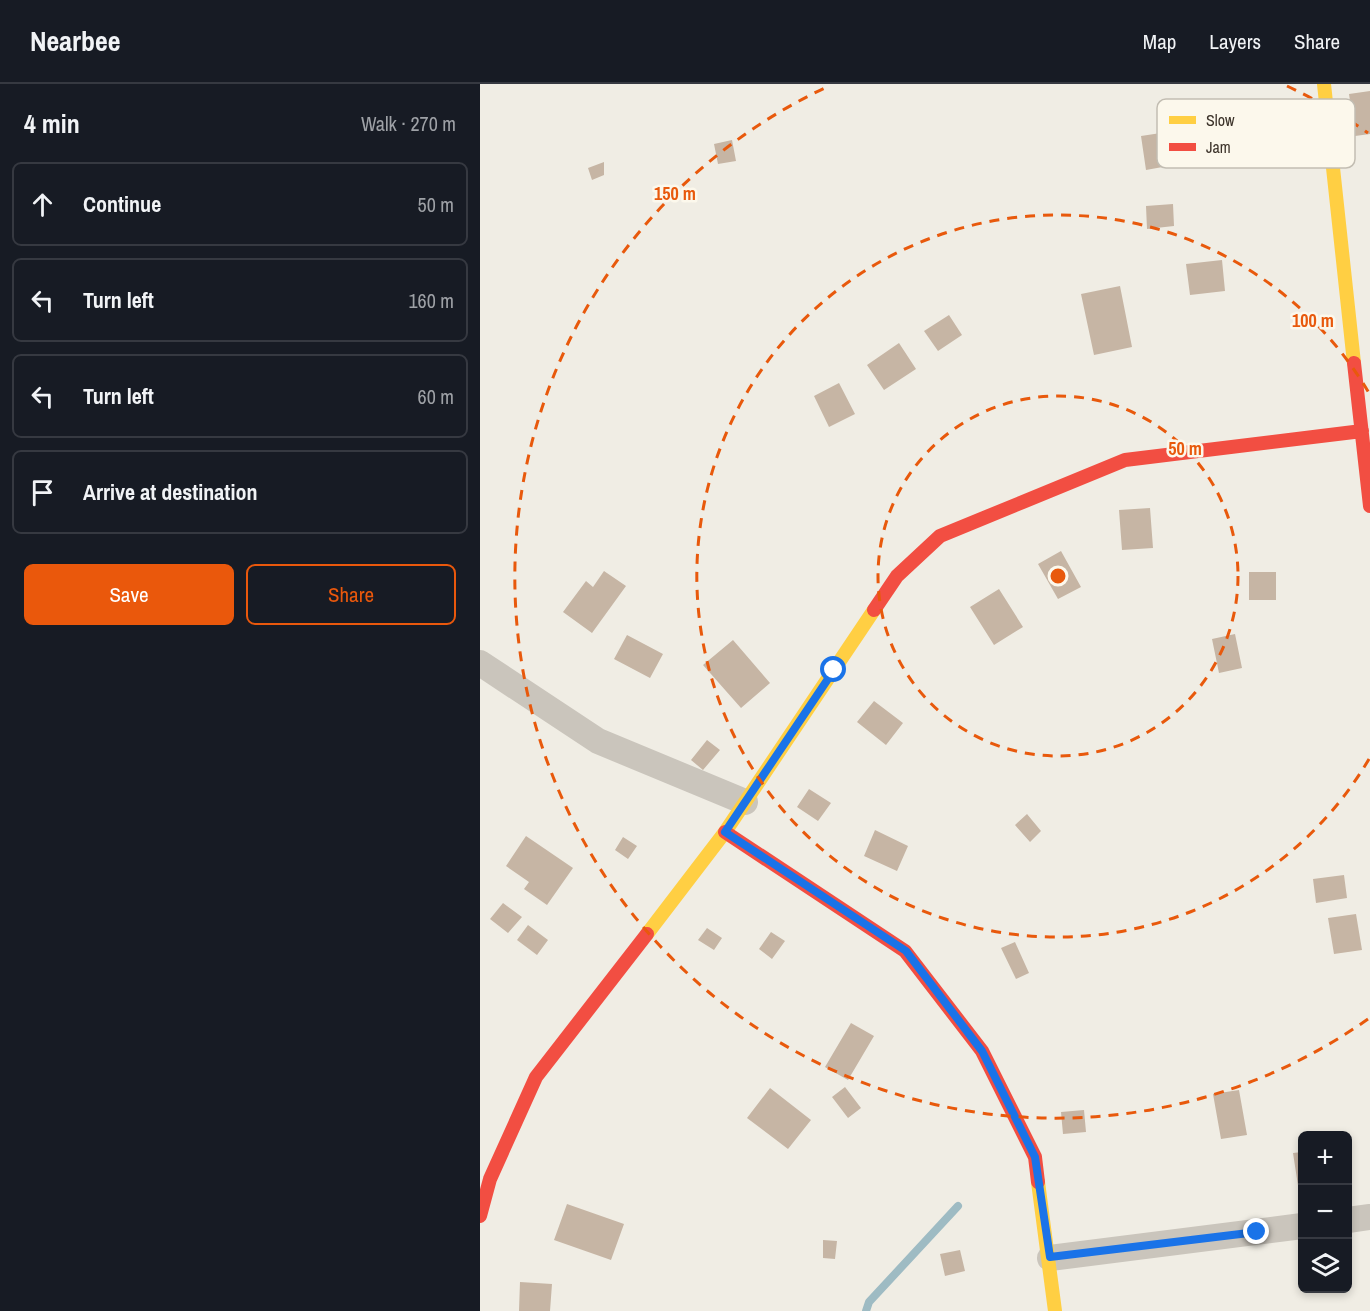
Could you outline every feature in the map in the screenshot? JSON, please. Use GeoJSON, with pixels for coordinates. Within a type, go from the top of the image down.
{"type":"FeatureCollection","features":[{"type":"Feature","properties":{"kind":"street"},"geometry":{"type":"LineString","coordinates":[[1324,84],[1326,99]]}},
{"type":"Feature","properties":{"kind":"street"},"geometry":{"type":"LineString","coordinates":[[1333,168],[1370,506]]}},
{"type":"Feature","properties":{"kind":"street"},"geometry":{"type":"LineString","coordinates":[[480,1216],[490,1179],[536,1077],[725,832],[897,576],[940,536],[1125,460],[1362,431]]}},
{"type":"Feature","properties":{"kind":"street"},"geometry":{"type":"LineString","coordinates":[[480,663],[598,741],[745,802]]}},
{"type":"Feature","properties":{"kind":"street"},"geometry":{"type":"LineString","coordinates":[[725,832],[906,951],[982,1051],[1035,1157],[1050,1257],[1055,1311]]}},
{"type":"Feature","properties":{"kind":"street"},"geometry":{"type":"LineString","coordinates":[[1352,1219],[1370,1217]]}},
{"type":"Feature","properties":{"kind":"street"},"geometry":{"type":"LineString","coordinates":[[1050,1257],[1298,1226]]}},
{"type":"Feature","properties":{"kind":"building"},"geometry":{"type":"Polygon","coordinates":[[[1370,91],[1370,134],[1355,136],[1355,99],[1350,99],[1349,94],[1370,91]]]}},
{"type":"Feature","properties":{"kind":"building"},"geometry":{"type":"Polygon","coordinates":[[[1157,134],[1157,168],[1146,170],[1141,136],[1157,134]]]}},
{"type":"Feature","properties":{"kind":"building"},"geometry":{"type":"Polygon","coordinates":[[[732,140],[736,161],[718,164],[714,144],[732,140]]]}},
{"type":"Feature","properties":{"kind":"building"},"geometry":{"type":"Polygon","coordinates":[[[604,162],[604,175],[592,180],[588,168],[604,162]]]}},
{"type":"Feature","properties":{"kind":"building"},"geometry":{"type":"Polygon","coordinates":[[[1173,204],[1174,226],[1147,229],[1146,206],[1173,204]]]}},
{"type":"Feature","properties":{"kind":"building"},"geometry":{"type":"Polygon","coordinates":[[[1222,260],[1225,291],[1190,295],[1186,264],[1222,260]]]}},
{"type":"Feature","properties":{"kind":"building"},"geometry":{"type":"Polygon","coordinates":[[[1120,286],[1132,347],[1094,355],[1081,294],[1120,286]]]}},
{"type":"Feature","properties":{"kind":"building"},"geometry":{"type":"Polygon","coordinates":[[[949,315],[962,335],[938,351],[924,331],[949,315]]]}},
{"type":"Feature","properties":{"kind":"building"},"geometry":{"type":"Polygon","coordinates":[[[899,343],[916,369],[884,390],[867,365],[899,343]]]}},
{"type":"Feature","properties":{"kind":"building"},"geometry":{"type":"Polygon","coordinates":[[[839,383],[855,414],[829,427],[814,396],[839,383]]]}},
{"type":"Feature","properties":{"kind":"building"},"geometry":{"type":"Polygon","coordinates":[[[1150,508],[1153,548],[1122,550],[1119,510],[1150,508]]]}},
{"type":"Feature","properties":{"kind":"building"},"geometry":{"type":"Polygon","coordinates":[[[1061,551],[1081,587],[1058,599],[1038,564],[1061,551]]]}},
{"type":"Feature","properties":{"kind":"building"},"geometry":{"type":"Polygon","coordinates":[[[604,571],[626,586],[592,633],[563,612],[586,581],[593,587],[604,571]]]}},
{"type":"Feature","properties":{"kind":"building"},"geometry":{"type":"Polygon","coordinates":[[[1249,572],[1276,572],[1276,600],[1249,600],[1249,572]]]}},
{"type":"Feature","properties":{"kind":"building"},"geometry":{"type":"Polygon","coordinates":[[[999,589],[1023,627],[994,645],[970,607],[999,589]]]}},
{"type":"Feature","properties":{"kind":"building"},"geometry":{"type":"Polygon","coordinates":[[[1235,634],[1242,668],[1219,673],[1212,639],[1235,634]]]}},
{"type":"Feature","properties":{"kind":"building"},"geometry":{"type":"Polygon","coordinates":[[[627,635],[663,654],[650,678],[614,659],[627,635]]]}},
{"type":"Feature","properties":{"kind":"building"},"geometry":{"type":"Polygon","coordinates":[[[733,640],[770,683],[741,708],[703,665],[733,640]]]}},
{"type":"Feature","properties":{"kind":"building"},"geometry":{"type":"Polygon","coordinates":[[[874,701],[903,723],[886,745],[857,722],[874,701]]]}},
{"type":"Feature","properties":{"kind":"building"},"geometry":{"type":"Polygon","coordinates":[[[707,740],[720,750],[703,770],[691,760],[707,740]]]}},
{"type":"Feature","properties":{"kind":"building"},"geometry":{"type":"Polygon","coordinates":[[[809,789],[831,803],[818,821],[797,807],[809,789]]]}},
{"type":"Feature","properties":{"kind":"building"},"geometry":{"type":"Polygon","coordinates":[[[1027,814],[1041,831],[1030,842],[1015,825],[1027,814]]]}},
{"type":"Feature","properties":{"kind":"building"},"geometry":{"type":"Polygon","coordinates":[[[875,830],[908,846],[897,871],[864,856],[875,830]]]}},
{"type":"Feature","properties":{"kind":"building"},"geometry":{"type":"Polygon","coordinates":[[[526,836],[573,868],[547,905],[524,889],[529,882],[506,866],[526,836]]]}},
{"type":"Feature","properties":{"kind":"building"},"geometry":{"type":"Polygon","coordinates":[[[623,837],[637,846],[628,859],[615,850],[623,837]]]}},
{"type":"Feature","properties":{"kind":"building"},"geometry":{"type":"Polygon","coordinates":[[[1344,875],[1347,898],[1316,903],[1313,879],[1344,875]]]}},
{"type":"Feature","properties":{"kind":"building"},"geometry":{"type":"Polygon","coordinates":[[[503,903],[522,917],[508,933],[490,919],[503,903]]]}},
{"type":"Feature","properties":{"kind":"building"},"geometry":{"type":"Polygon","coordinates":[[[1356,914],[1362,950],[1334,954],[1328,918],[1356,914]]]}},
{"type":"Feature","properties":{"kind":"building"},"geometry":{"type":"Polygon","coordinates":[[[528,925],[548,940],[537,955],[517,940],[528,925]]]}},
{"type":"Feature","properties":{"kind":"building"},"geometry":{"type":"Polygon","coordinates":[[[707,928],[722,938],[714,950],[698,940],[707,928]]]}},
{"type":"Feature","properties":{"kind":"building"},"geometry":{"type":"Polygon","coordinates":[[[771,932],[785,941],[772,959],[759,949],[771,932]]]}},
{"type":"Feature","properties":{"kind":"building"},"geometry":{"type":"Polygon","coordinates":[[[1015,942],[1029,973],[1016,979],[1001,948],[1015,942]]]}},
{"type":"Feature","properties":{"kind":"building"},"geometry":{"type":"Polygon","coordinates":[[[851,1023],[874,1036],[848,1080],[825,1067],[851,1023]]]}},
{"type":"Feature","properties":{"kind":"building"},"geometry":{"type":"Polygon","coordinates":[[[845,1087],[861,1108],[848,1118],[832,1097],[845,1087]]]}},
{"type":"Feature","properties":{"kind":"building"},"geometry":{"type":"Polygon","coordinates":[[[770,1088],[811,1120],[788,1149],[747,1118],[770,1088]]]}},
{"type":"Feature","properties":{"kind":"building"},"geometry":{"type":"Polygon","coordinates":[[[1239,1090],[1247,1135],[1221,1139],[1213,1094],[1239,1090]]]}},
{"type":"Feature","properties":{"kind":"building"},"geometry":{"type":"Polygon","coordinates":[[[1084,1110],[1086,1132],[1063,1134],[1061,1112],[1084,1110]]]}},
{"type":"Feature","properties":{"kind":"building"},"geometry":{"type":"Polygon","coordinates":[[[1298,1152],[1298,1186],[1293,1153],[1298,1152]]]}},
{"type":"Feature","properties":{"kind":"building"},"geometry":{"type":"Polygon","coordinates":[[[567,1204],[624,1224],[611,1260],[554,1240],[567,1204]]]}},
{"type":"Feature","properties":{"kind":"building"},"geometry":{"type":"Polygon","coordinates":[[[823,1240],[837,1241],[835,1259],[823,1258],[823,1240]]]}},
{"type":"Feature","properties":{"kind":"building"},"geometry":{"type":"Polygon","coordinates":[[[960,1250],[965,1271],[945,1276],[940,1254],[960,1250]]]}},
{"type":"Feature","properties":{"kind":"building"},"geometry":{"type":"Polygon","coordinates":[[[520,1282],[552,1284],[550,1311],[519,1311],[520,1282]]]}},
{"type":"Feature","properties":{"kind":"waterway"},"geometry":{"type":"LineString","coordinates":[[866,1311],[869,1302],[958,1206]]}},
{"type":"Feature","properties":{"kind":"traffic: slow"},"geometry":{"type":"LineString","coordinates":[[1324,84],[1326,99]]}},
{"type":"Feature","properties":{"kind":"traffic: slow"},"geometry":{"type":"LineString","coordinates":[[1333,168],[1354,363]]}},
{"type":"Feature","properties":{"kind":"traffic: slow"},"geometry":{"type":"LineString","coordinates":[[647,934],[725,832],[874,610]]}},
{"type":"Feature","properties":{"kind":"traffic: slow"},"geometry":{"type":"LineString","coordinates":[[1038,1182],[1055,1311]]}},
{"type":"Feature","properties":{"kind":"traffic: jam"},"geometry":{"type":"LineString","coordinates":[[1354,363],[1370,506]]}},
{"type":"Feature","properties":{"kind":"traffic: jam"},"geometry":{"type":"LineString","coordinates":[[874,610],[897,576],[940,536],[1125,460],[1362,431]]}},
{"type":"Feature","properties":{"kind":"traffic: jam"},"geometry":{"type":"LineString","coordinates":[[725,832],[905,951],[982,1051],[1035,1157],[1038,1182]]}},
{"type":"Feature","properties":{"kind":"traffic: jam"},"geometry":{"type":"LineString","coordinates":[[480,1216],[490,1179],[536,1077],[647,934]]}},
{"type":"Feature","properties":{"kind":"route"},"geometry":{"type":"LineString","coordinates":[[834,670],[725,832],[906,951],[982,1051],[1035,1157],[1050,1257],[1257,1232]]}}]}
